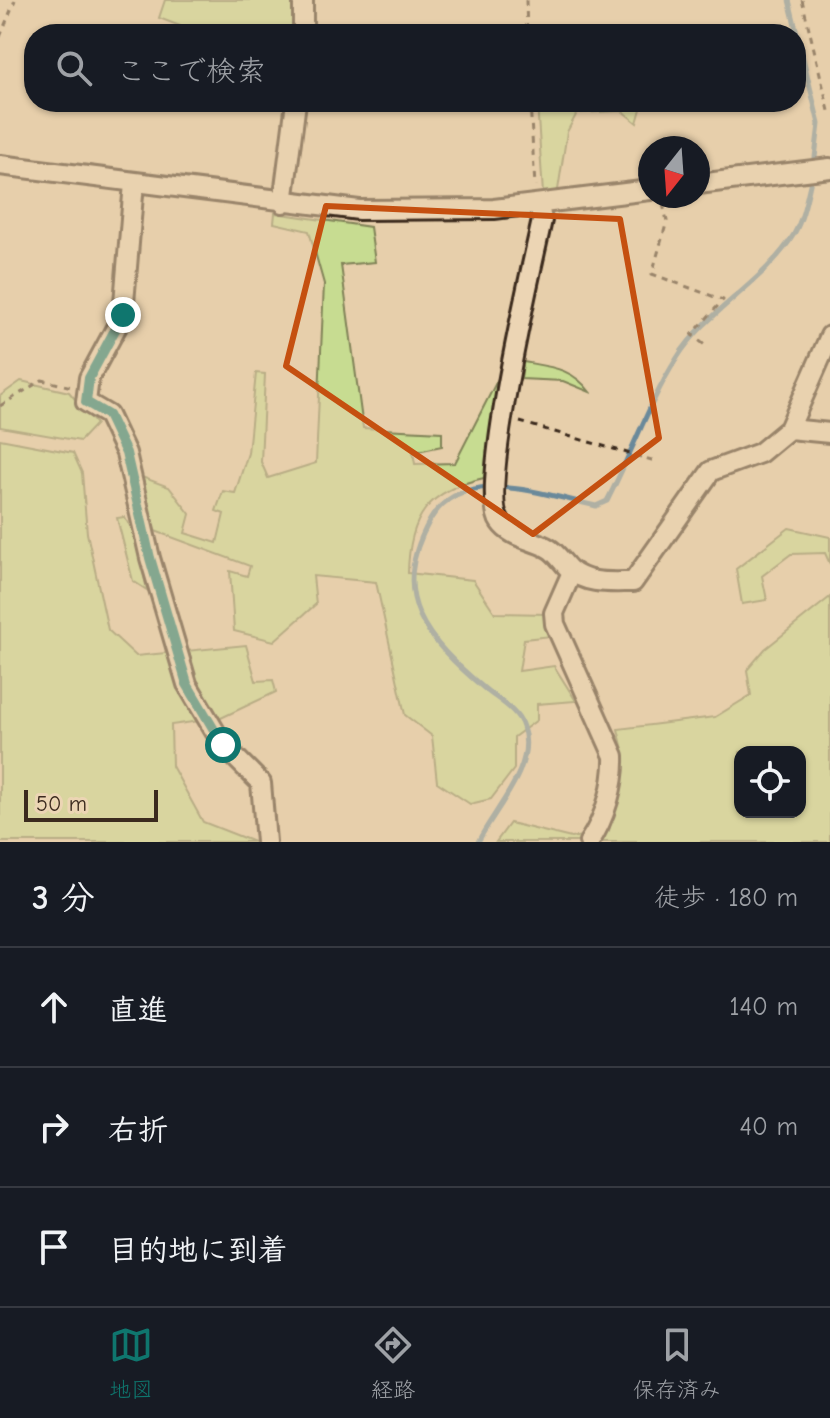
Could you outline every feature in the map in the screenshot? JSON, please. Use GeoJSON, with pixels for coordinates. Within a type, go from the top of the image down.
{"type":"FeatureCollection","features":[{"type":"Feature","properties":{"kind":"street"},"geometry":{"type":"LineString","coordinates":[[303,0],[303,24]]}},
{"type":"Feature","properties":{"kind":"street"},"geometry":{"type":"LineString","coordinates":[[283,203],[295,112]]}},
{"type":"Feature","properties":{"kind":"street"},"geometry":{"type":"LineString","coordinates":[[0,165],[283,203],[412,211],[539,205],[638,192]]}},
{"type":"Feature","properties":{"kind":"street"},"geometry":{"type":"LineString","coordinates":[[710,182],[817,169]]}},
{"type":"Feature","properties":{"kind":"street"},"geometry":{"type":"LineString","coordinates":[[134,183],[123,315],[89,378],[86,402],[108,415],[126,453],[150,558],[187,684],[223,745],[261,783],[266,842]]}},
{"type":"Feature","properties":{"kind":"street"},"geometry":{"type":"LineString","coordinates":[[539,205],[542,220],[493,483],[494,503],[499,521],[513,534],[550,548],[572,572],[594,582],[633,582],[711,471],[760,453],[789,429],[830,336]]}},
{"type":"Feature","properties":{"kind":"street"},"geometry":{"type":"LineString","coordinates":[[789,429],[830,433]]}},
{"type":"Feature","properties":{"kind":"street"},"geometry":{"type":"LineString","coordinates":[[572,572],[554,613],[555,624],[614,756],[614,770],[600,826],[589,842]]}},
{"type":"Feature","properties":{"kind":"path"},"geometry":{"type":"LineString","coordinates":[[0,37],[15,0]]}},
{"type":"Feature","properties":{"kind":"path"},"geometry":{"type":"LineString","coordinates":[[526,0],[527,24]]}},
{"type":"Feature","properties":{"kind":"path"},"geometry":{"type":"LineString","coordinates":[[802,0],[830,115]]}},
{"type":"Feature","properties":{"kind":"path"},"geometry":{"type":"LineString","coordinates":[[531,112],[539,205]]}},
{"type":"Feature","properties":{"kind":"path"},"geometry":{"type":"LineString","coordinates":[[664,208],[667,221],[652,274],[723,300],[692,335],[706,346]]}},
{"type":"Feature","properties":{"kind":"path"},"geometry":{"type":"LineString","coordinates":[[0,406],[42,380],[87,390]]}},
{"type":"Feature","properties":{"kind":"path"},"geometry":{"type":"LineString","coordinates":[[505,417],[655,461]]}},
{"type":"Feature","properties":{"kind":"highlighted area"},"geometry":{"type":"Polygon","coordinates":[[[326,206],[620,219],[659,438],[533,534],[286,366],[326,206]]]}},
{"type":"Feature","properties":{"kind":"green space"},"geometry":{"type":"Polygon","coordinates":[[[165,0],[292,0],[292,24],[175,24],[159,18],[165,0]]]}},
{"type":"Feature","properties":{"kind":"green space"},"geometry":{"type":"Polygon","coordinates":[[[538,112],[600,112],[577,113],[567,132],[558,190],[543,194],[538,112]]]}},
{"type":"Feature","properties":{"kind":"green space"},"geometry":{"type":"Polygon","coordinates":[[[623,112],[640,112],[637,123],[623,112]]]}},
{"type":"Feature","properties":{"kind":"green space"},"geometry":{"type":"Polygon","coordinates":[[[275,213],[370,227],[375,262],[341,265],[363,428],[442,432],[442,446],[413,452],[415,464],[455,463],[506,363],[484,478],[449,490],[425,509],[412,536],[408,573],[473,580],[495,613],[547,614],[552,636],[524,639],[519,671],[554,666],[576,701],[537,704],[537,720],[514,737],[514,769],[491,799],[470,804],[437,782],[432,736],[405,715],[376,582],[313,576],[316,604],[274,641],[234,631],[230,571],[247,576],[250,566],[155,531],[142,477],[169,487],[190,514],[185,533],[217,543],[224,514],[216,511],[223,491],[235,493],[248,453],[256,373],[265,374],[261,462],[268,478],[316,463],[324,284],[309,231],[274,223],[275,213]]]}},
{"type":"Feature","properties":{"kind":"green space"},"geometry":{"type":"Polygon","coordinates":[[[523,362],[569,373],[590,392],[563,381],[521,379],[523,362]]]}},
{"type":"Feature","properties":{"kind":"green space"},"geometry":{"type":"Polygon","coordinates":[[[21,381],[69,392],[96,424],[80,441],[0,427],[0,396],[21,381]]]}},
{"type":"Feature","properties":{"kind":"green space"},"geometry":{"type":"Polygon","coordinates":[[[0,439],[73,453],[82,473],[87,533],[108,630],[136,656],[246,645],[256,681],[273,680],[276,692],[221,718],[171,725],[172,766],[203,822],[254,842],[0,842],[0,439]]]}},
{"type":"Feature","properties":{"kind":"green space"},"geometry":{"type":"Polygon","coordinates":[[[124,517],[135,533],[147,590],[133,581],[117,518],[124,517]]]}},
{"type":"Feature","properties":{"kind":"green space"},"geometry":{"type":"Polygon","coordinates":[[[789,528],[830,537],[830,564],[825,553],[791,554],[762,576],[767,600],[742,604],[736,569],[789,528]]]}},
{"type":"Feature","properties":{"kind":"green space"},"geometry":{"type":"Polygon","coordinates":[[[830,597],[830,842],[496,842],[510,823],[571,838],[609,831],[625,758],[618,729],[715,717],[751,695],[747,670],[765,649],[830,597]]]}},
{"type":"Feature","properties":{"kind":"waterway"},"geometry":{"type":"LineString","coordinates":[[789,0],[795,24]]}},
{"type":"Feature","properties":{"kind":"waterway"},"geometry":{"type":"LineString","coordinates":[[806,70],[819,124],[814,166]]}},
{"type":"Feature","properties":{"kind":"waterway"},"geometry":{"type":"LineString","coordinates":[[478,842],[512,787],[524,757],[526,742],[517,715],[446,653],[420,615],[413,594],[412,572],[418,547],[430,520],[444,503],[463,492],[483,488],[529,491],[596,506],[607,501],[677,358],[704,325],[782,251],[800,220],[812,176]]}},
{"type":"Feature","properties":{"kind":"route"},"geometry":{"type":"LineString","coordinates":[[123,315],[89,378],[86,402],[108,415],[126,453],[150,558],[187,684],[206,721],[223,745]]}}]}
